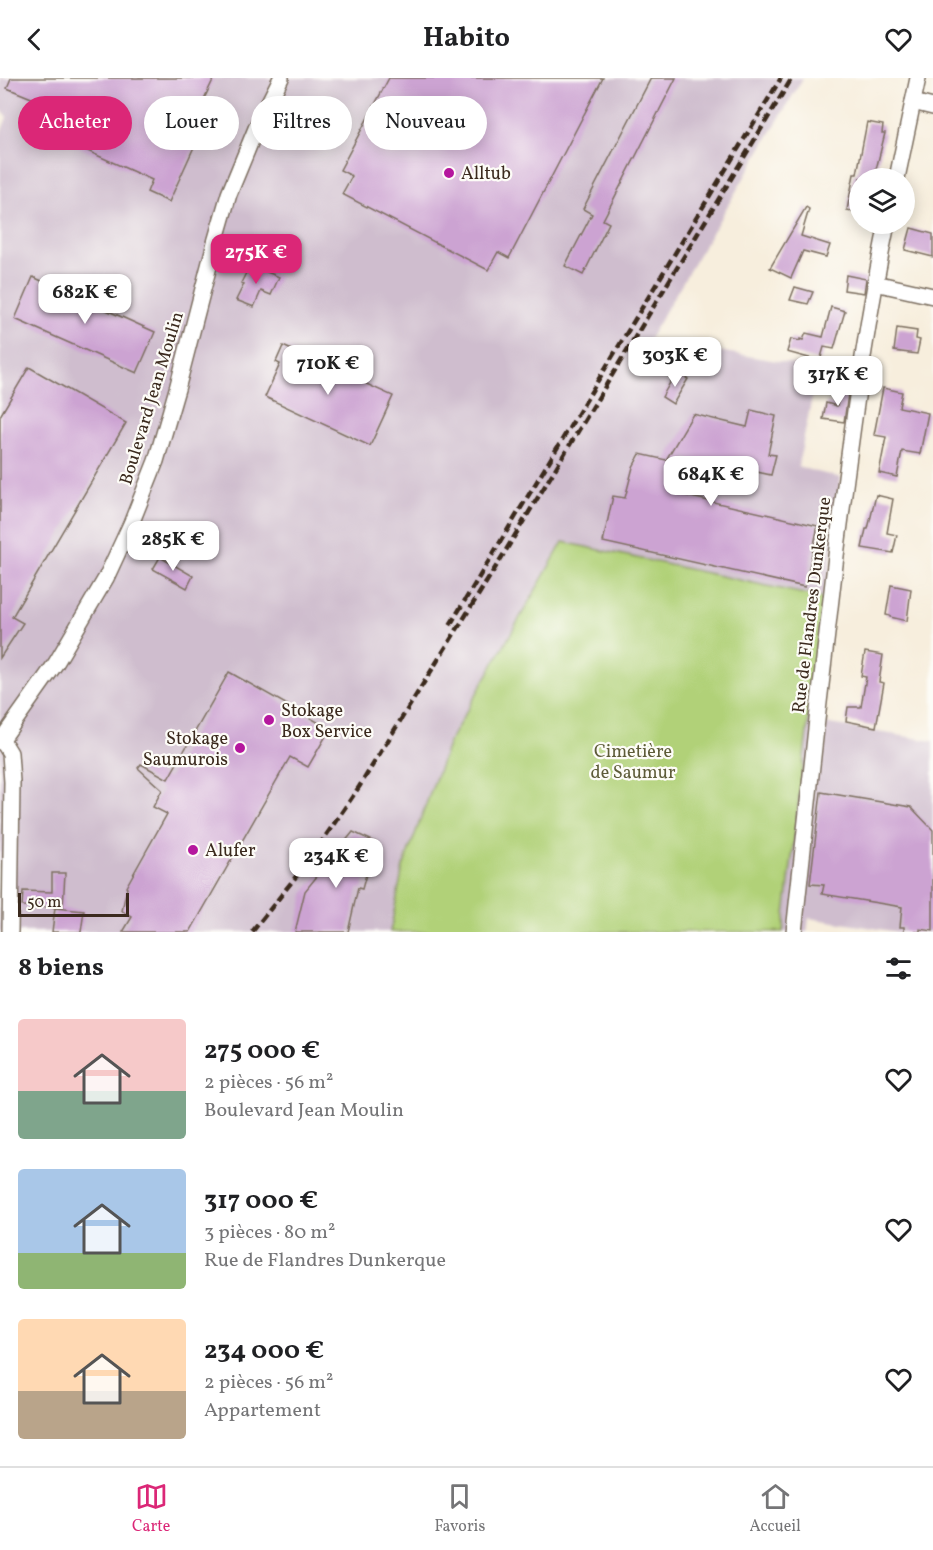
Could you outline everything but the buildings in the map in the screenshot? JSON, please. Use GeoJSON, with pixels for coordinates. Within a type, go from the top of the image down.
{"type":"FeatureCollection","features":[{"type":"Feature","properties":{"kind":"street","name":"Boulevard Jean Moulin"},"geometry":{"type":"LineString","coordinates":[[1,741],[62,654],[106,578],[131,524],[156,461],[229,194],[257,126],[281,78]]}},
{"type":"Feature","properties":{"kind":"street"},"geometry":{"type":"LineString","coordinates":[[899,168],[918,78]]}},
{"type":"Feature","properties":{"kind":"street"},"geometry":{"type":"LineString","coordinates":[[913,102],[933,107]]}},
{"type":"Feature","properties":{"kind":"street","name":"Rue de Flandres Dunkerque"},"geometry":{"type":"LineString","coordinates":[[794,932],[848,459],[868,325],[885,234]]}},
{"type":"Feature","properties":{"kind":"street"},"geometry":{"type":"LineString","coordinates":[[876,283],[933,296]]}},
{"type":"Feature","properties":{"kind":"street"},"geometry":{"type":"LineString","coordinates":[[1,741],[10,753],[12,782],[10,932]]}},
{"type":"Feature","properties":{"kind":"shaded area"},"geometry":{"type":"Polygon","coordinates":[[[0,78],[803,78],[649,339],[818,368],[798,467],[841,478],[811,721],[933,741],[933,932],[898,932],[809,918],[807,932],[0,932],[0,135],[7,117],[0,108],[0,78]]]}},
{"type":"Feature","properties":{"kind":"green space","name":"Cimetière de Saumur"},"geometry":{"type":"Polygon","coordinates":[[[563,542],[823,598],[783,932],[390,932],[403,867],[449,742],[563,542]]]}},
{"type":"Feature","properties":{"kind":"railway"},"geometry":{"type":"LineString","coordinates":[[450,625],[781,78]]}},
{"type":"Feature","properties":{"kind":"railway"},"geometry":{"type":"LineString","coordinates":[[252,932],[310,859],[359,787],[497,565],[792,78]]}},
{"type":"Feature","properties":{"kind":"place","name":"Alltub"},"geometry":{"type":"Point","coordinates":[449,173]}},
{"type":"Feature","properties":{"kind":"place","name":"Stokage Box Service"},"geometry":{"type":"Point","coordinates":[269,720]}},
{"type":"Feature","properties":{"kind":"place","name":"Stokage Saumurois"},"geometry":{"type":"Point","coordinates":[240,748]}},
{"type":"Feature","properties":{"kind":"place","name":"Alufer"},"geometry":{"type":"Point","coordinates":[193,850]}}]}
